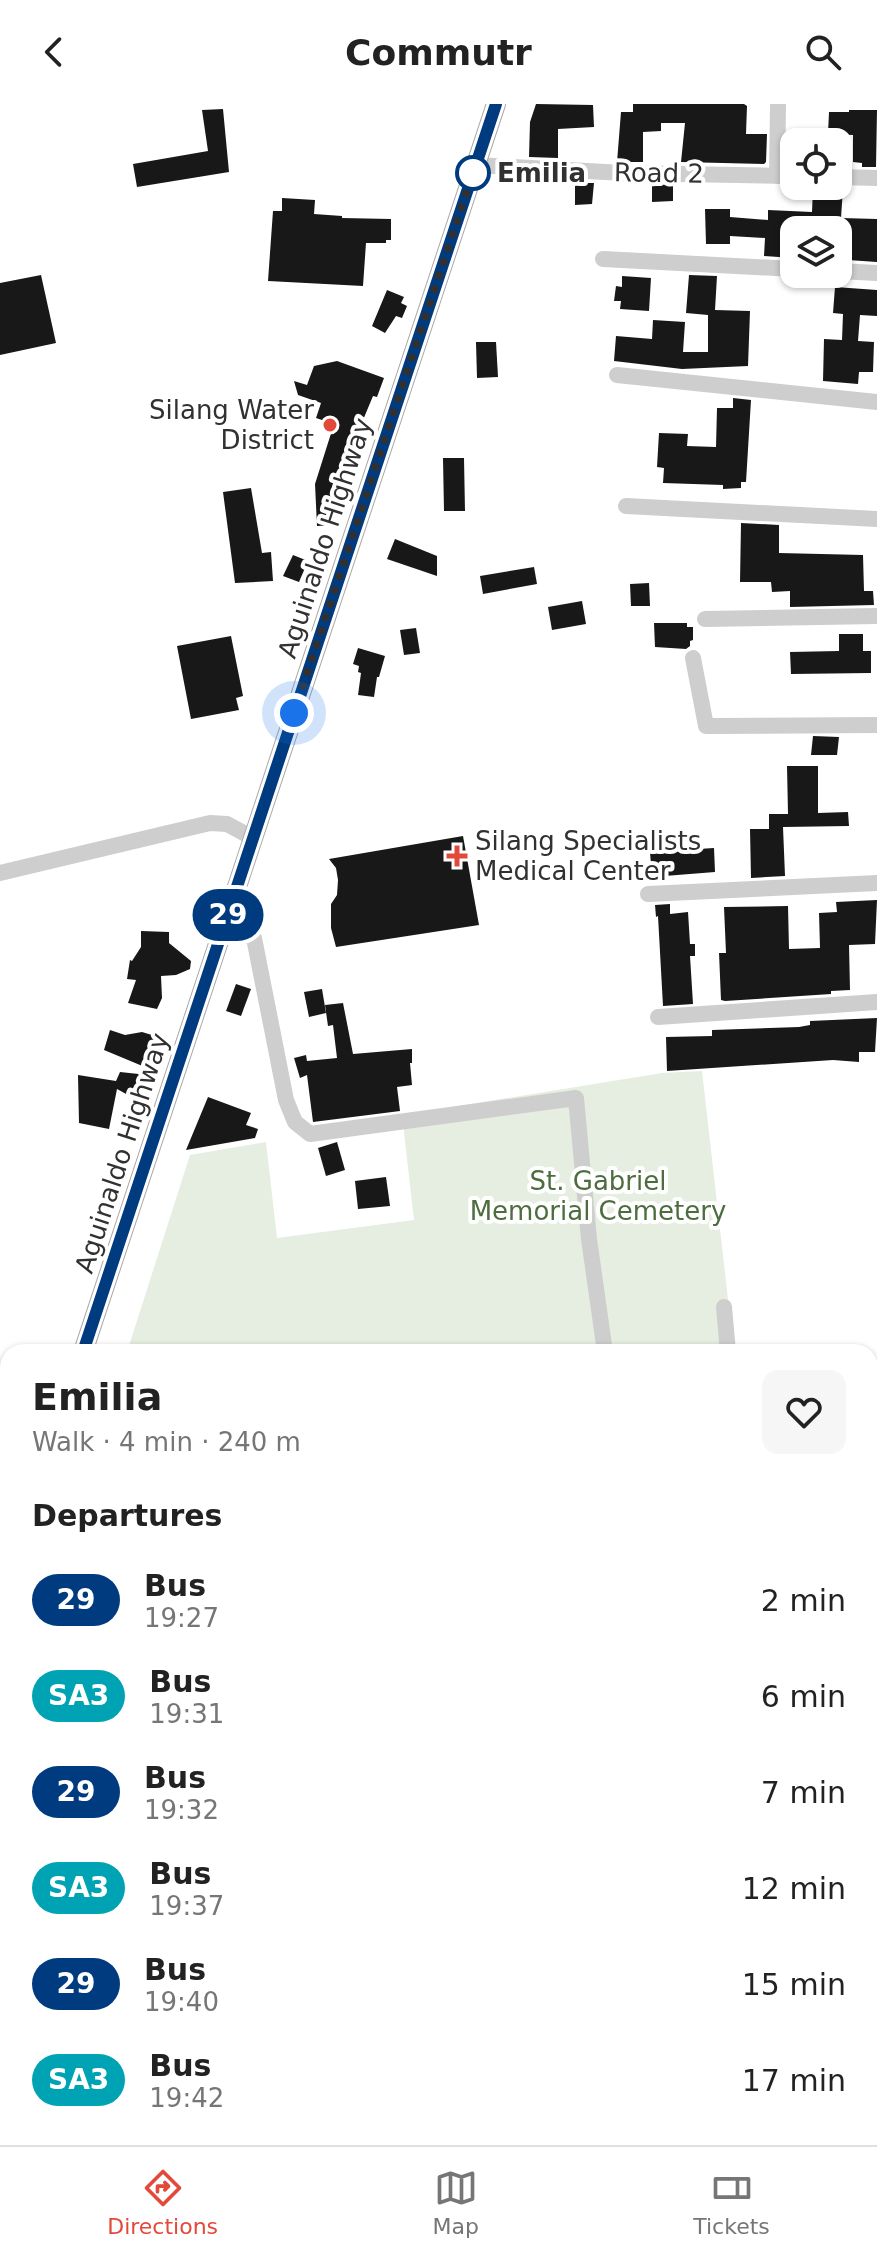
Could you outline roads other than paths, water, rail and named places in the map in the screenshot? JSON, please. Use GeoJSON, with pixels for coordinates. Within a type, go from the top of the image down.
{"type":"FeatureCollection","features":[{"type":"Feature","properties":{"kind":"main road","name":"Aguinaldo Highway"},"geometry":{"type":"LineString","coordinates":[[86,1344],[496,104]]}},
{"type":"Feature","properties":{"kind":"street"},"geometry":{"type":"LineString","coordinates":[[778,104],[780,128]]}},
{"type":"Feature","properties":{"kind":"street","name":"Road 2"},"geometry":{"type":"LineString","coordinates":[[475,165],[624,173],[780,176]]}},
{"type":"Feature","properties":{"kind":"street"},"geometry":{"type":"LineString","coordinates":[[852,177],[877,178]]}},
{"type":"Feature","properties":{"kind":"street"},"geometry":{"type":"LineString","coordinates":[[603,259],[780,268]]}},
{"type":"Feature","properties":{"kind":"street"},"geometry":{"type":"LineString","coordinates":[[852,272],[877,273]]}},
{"type":"Feature","properties":{"kind":"street"},"geometry":{"type":"LineString","coordinates":[[617,375],[877,402]]}},
{"type":"Feature","properties":{"kind":"street"},"geometry":{"type":"LineString","coordinates":[[626,506],[877,519]]}},
{"type":"Feature","properties":{"kind":"street"},"geometry":{"type":"LineString","coordinates":[[705,619],[877,616]]}},
{"type":"Feature","properties":{"kind":"street"},"geometry":{"type":"LineString","coordinates":[[693,658],[706,726],[877,725]]}},
{"type":"Feature","properties":{"kind":"street"},"geometry":{"type":"LineString","coordinates":[[0,873],[210,823],[227,824],[253,838]]}},
{"type":"Feature","properties":{"kind":"street"},"geometry":{"type":"LineString","coordinates":[[648,894],[877,883]]}},
{"type":"Feature","properties":{"kind":"street"},"geometry":{"type":"LineString","coordinates":[[224,927],[254,938],[286,1100],[295,1122],[310,1134],[576,1098],[589,1239],[604,1344]]}},
{"type":"Feature","properties":{"kind":"street"},"geometry":{"type":"LineString","coordinates":[[658,1017],[877,1002]]}},
{"type":"Feature","properties":{"kind":"street"},"geometry":{"type":"LineString","coordinates":[[724,1307],[727,1344]]}},
{"type":"Feature","properties":{"kind":"place","name":"Emilia"},"geometry":{"type":"Point","coordinates":[473,173]}},
{"type":"Feature","properties":{"kind":"place","name":"Silang Water District"},"geometry":{"type":"Point","coordinates":[330,425]}},
{"type":"Feature","properties":{"kind":"place","name":"Silang Specialists Medical Center"},"geometry":{"type":"Point","coordinates":[457,856]}},
{"type":"Feature","properties":{"kind":"park label","name":"St. Gabriel Memorial Cemetery"},"geometry":{"type":"Point","coordinates":[598,1196]}}]}
